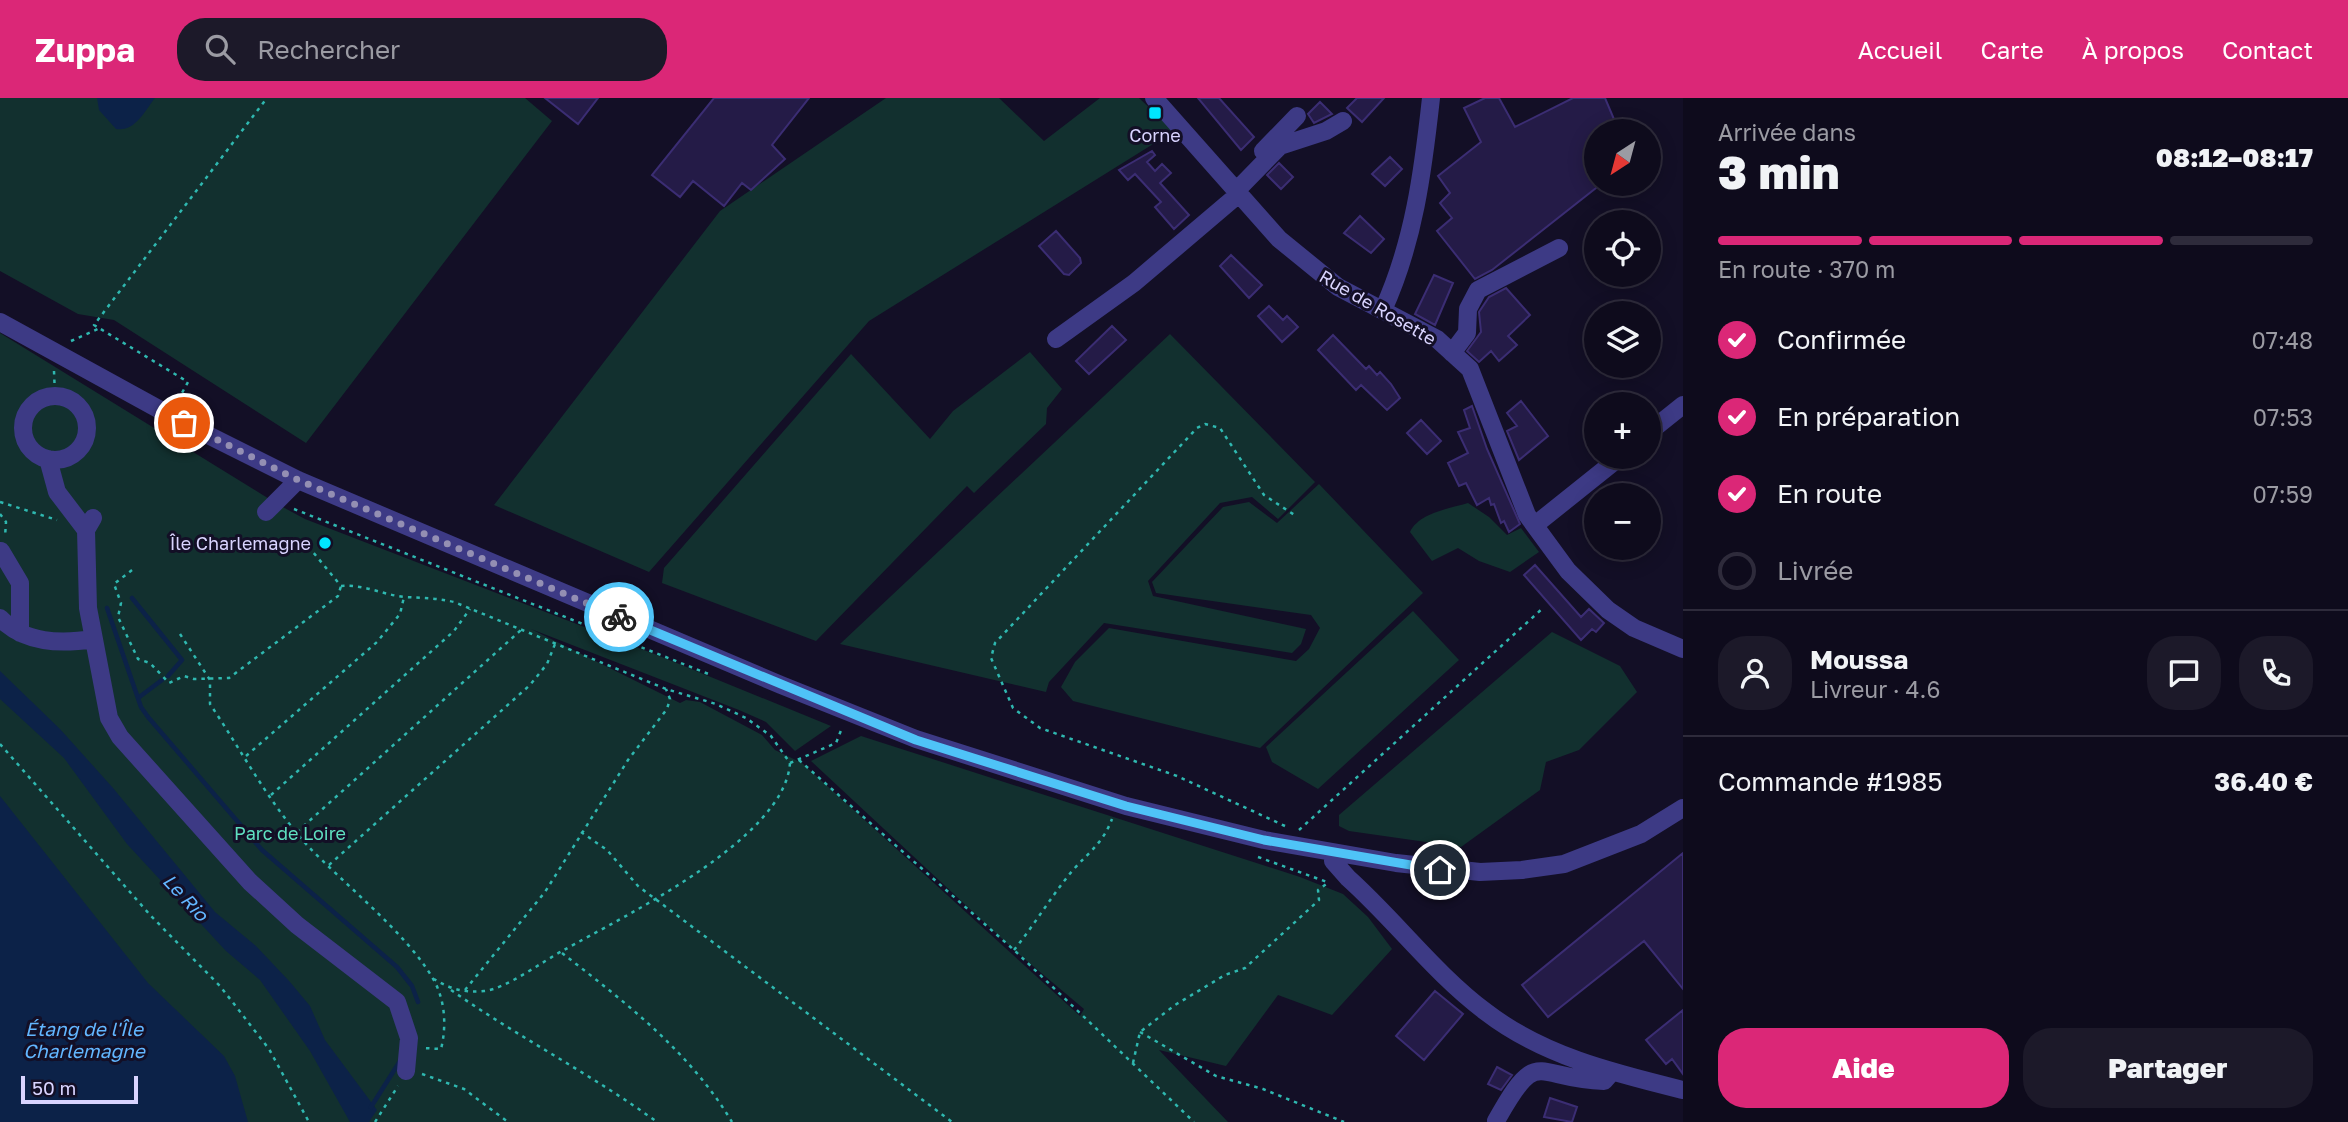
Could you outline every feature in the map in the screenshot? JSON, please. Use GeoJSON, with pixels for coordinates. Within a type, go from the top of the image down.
{"type":"FeatureCollection","features":[{"type":"Feature","properties":{"kind":"street","name":"Rue de Rosette"},"geometry":{"type":"LineString","coordinates":[[1154,98],[1300,258],[1338,287],[1437,339],[1470,369],[1527,515],[1568,571],[1608,610],[1634,628],[1683,649]]}},
{"type":"Feature","properties":{"kind":"street"},"geometry":{"type":"LineString","coordinates":[[1382,310],[1395,282],[1414,223],[1435,100]]}},
{"type":"Feature","properties":{"kind":"street"},"geometry":{"type":"LineString","coordinates":[[1236,189],[1297,116]]}},
{"type":"Feature","properties":{"kind":"street"},"geometry":{"type":"LineString","coordinates":[[1056,339],[1134,284],[1280,146],[1326,131],[1343,121]]}},
{"type":"Feature","properties":{"kind":"street"},"geometry":{"type":"LineString","coordinates":[[1452,353],[1467,333],[1468,309],[1478,290],[1559,248]]}},
{"type":"Feature","properties":{"kind":"street"},"geometry":{"type":"LineString","coordinates":[[0,322],[169,415],[298,480],[916,740],[1126,806],[1189,824],[1334,853],[1440,870],[1522,870],[1564,864],[1641,834],[1683,808]]}},
{"type":"Feature","properties":{"kind":"street"},"geometry":{"type":"LineString","coordinates":[[1661,423],[1683,405]]}},
{"type":"Feature","properties":{"kind":"street"},"geometry":{"type":"LineString","coordinates":[[48,459],[57,492],[89,524],[88,608],[109,718],[120,737],[250,882],[297,925],[397,1002],[404,1018],[409,1045],[406,1071]]}},
{"type":"Feature","properties":{"kind":"street"},"geometry":{"type":"LineString","coordinates":[[1535,525],[1604,469]]}},
{"type":"Feature","properties":{"kind":"street"},"geometry":{"type":"LineString","coordinates":[[267,512],[298,480]]}},
{"type":"Feature","properties":{"kind":"street"},"geometry":{"type":"LineString","coordinates":[[1,551],[20,583],[20,633]]}},
{"type":"Feature","properties":{"kind":"street"},"geometry":{"type":"LineString","coordinates":[[0,618],[20,633],[64,644],[94,639]]}},
{"type":"Feature","properties":{"kind":"street"},"geometry":{"type":"LineString","coordinates":[[1334,853],[1333,861],[1348,878],[1486,1013],[1556,1052],[1611,1073],[1683,1090]]}},
{"type":"Feature","properties":{"kind":"street"},"geometry":{"type":"LineString","coordinates":[[1496,1121],[1517,1084],[1531,1072],[1549,1071],[1604,1081],[1611,1073]]}},
{"type":"Feature","properties":{"kind":"path"},"geometry":{"type":"LineString","coordinates":[[169,415],[188,382],[94,325],[267,98]]}},
{"type":"Feature","properties":{"kind":"path"},"geometry":{"type":"LineString","coordinates":[[1286,826],[1177,776],[1040,728],[1013,708],[991,658],[995,643],[1197,428],[1205,424],[1220,428],[1264,495],[1296,516]]}},
{"type":"Feature","properties":{"kind":"path"},"geometry":{"type":"LineString","coordinates":[[0,502],[89,524]]}},
{"type":"Feature","properties":{"kind":"path"},"geometry":{"type":"LineString","coordinates":[[0,514],[6,523],[1,551]]}},
{"type":"Feature","properties":{"kind":"path"},"geometry":{"type":"LineString","coordinates":[[303,540],[341,586]]}},
{"type":"Feature","properties":{"kind":"path"},"geometry":{"type":"LineString","coordinates":[[132,570],[114,584],[121,603],[118,617],[138,659],[150,663],[169,683],[184,676],[210,680],[229,678],[338,596],[341,586]]}},
{"type":"Feature","properties":{"kind":"path"},"geometry":{"type":"LineString","coordinates":[[341,586],[356,585],[404,597],[432,596],[666,689],[716,704],[746,718],[771,736],[786,753],[790,763],[784,790],[763,818],[697,872],[656,898],[486,992],[451,990]]}},
{"type":"Feature","properties":{"kind":"path"},"geometry":{"type":"LineString","coordinates":[[245,757],[377,642],[400,614],[404,597]]}},
{"type":"Feature","properties":{"kind":"path"},"geometry":{"type":"LineString","coordinates":[[1298,832],[1543,608]]}},
{"type":"Feature","properties":{"kind":"path"},"geometry":{"type":"LineString","coordinates":[[271,796],[454,631],[470,609]]}},
{"type":"Feature","properties":{"kind":"path"},"geometry":{"type":"LineString","coordinates":[[297,832],[521,630]]}},
{"type":"Feature","properties":{"kind":"path"},"geometry":{"type":"LineString","coordinates":[[180,634],[210,680],[210,704],[297,832],[418,957],[434,979],[444,1010],[445,1034],[441,1049],[409,1045]]}},
{"type":"Feature","properties":{"kind":"path"},"geometry":{"type":"LineString","coordinates":[[328,866],[530,685],[547,664],[555,644]]}},
{"type":"Feature","properties":{"kind":"path"},"geometry":{"type":"LineString","coordinates":[[464,991],[545,892],[628,760],[667,709],[670,699],[666,689]]}},
{"type":"Feature","properties":{"kind":"path"},"geometry":{"type":"LineString","coordinates":[[790,763],[836,743],[843,725]]}},
{"type":"Feature","properties":{"kind":"path"},"geometry":{"type":"LineString","coordinates":[[0,744],[151,916],[220,986],[270,1049],[309,1122]]}},
{"type":"Feature","properties":{"kind":"path"},"geometry":{"type":"LineString","coordinates":[[799,760],[1014,950],[1194,1122]]}},
{"type":"Feature","properties":{"kind":"path"},"geometry":{"type":"LineString","coordinates":[[1014,950],[1074,869],[1095,850],[1106,834],[1112,816]]}},
{"type":"Feature","properties":{"kind":"path"},"geometry":{"type":"LineString","coordinates":[[581,832],[607,850],[638,886],[952,1122]]}},
{"type":"Feature","properties":{"kind":"path"},"geometry":{"type":"LineString","coordinates":[[1133,1063],[1140,1031],[1175,1005],[1225,975],[1245,968],[1319,900],[1318,890],[1329,882]]}},
{"type":"Feature","properties":{"kind":"path"},"geometry":{"type":"LineString","coordinates":[[560,952],[621,999],[700,1073],[732,1122]]}},
{"type":"Feature","properties":{"kind":"path"},"geometry":{"type":"LineString","coordinates":[[434,979],[508,1030],[618,1093],[657,1122]]}},
{"type":"Feature","properties":{"kind":"path"},"geometry":{"type":"LineString","coordinates":[[1140,1031],[1216,1076],[1263,1089],[1344,1122]]}},
{"type":"Feature","properties":{"kind":"path"},"geometry":{"type":"LineString","coordinates":[[406,1071],[464,1088],[508,1122]]}},
{"type":"Feature","properties":{"kind":"path"},"geometry":{"type":"LineString","coordinates":[[375,1122],[394,1094]]}},
{"type":"Feature","properties":{"kind":"green space"},"geometry":{"type":"Polygon","coordinates":[[[0,98],[525,98],[552,121],[306,443],[114,320],[78,314],[0,271],[0,98]]]}},
{"type":"Feature","properties":{"kind":"green space"},"geometry":{"type":"Polygon","coordinates":[[[886,98],[999,98],[1044,141],[1100,98],[1139,98],[1174,131],[869,321],[649,572],[494,505],[720,211],[886,98]]]}},
{"type":"Feature","properties":{"kind":"green space","name":"Parc de Loire"},"geometry":{"type":"Polygon","coordinates":[[[0,333],[305,519],[657,655],[831,726],[795,751],[766,722],[531,629],[680,703],[686,700],[700,702],[762,735],[775,750],[802,763],[1080,1016],[1084,1009],[1014,950],[811,761],[861,736],[1300,877],[1343,894],[1368,917],[1392,949],[1332,1015],[1278,995],[1226,1066],[1159,1050],[1228,1122],[0,1122],[0,333]]]}},
{"type":"Feature","properties":{"kind":"green space"},"geometry":{"type":"Polygon","coordinates":[[[1170,334],[1315,482],[1278,519],[1252,497],[1220,503],[1148,581],[1153,596],[1306,629],[1301,644],[1292,653],[1104,623],[1049,682],[1046,692],[840,644],[1170,334]]]}},
{"type":"Feature","properties":{"kind":"green space"},"geometry":{"type":"Polygon","coordinates":[[[1030,352],[1062,389],[1047,408],[1046,424],[974,493],[967,486],[816,641],[662,583],[664,568],[851,354],[930,439],[953,411],[1030,352]]]}},
{"type":"Feature","properties":{"kind":"green space"},"geometry":{"type":"Polygon","coordinates":[[[1319,484],[1423,593],[1260,748],[1073,701],[1061,687],[1075,662],[1109,628],[1296,661],[1309,649],[1320,628],[1311,615],[1156,593],[1152,582],[1223,507],[1249,502],[1277,523],[1319,484]]]}},
{"type":"Feature","properties":{"kind":"green space"},"geometry":{"type":"Polygon","coordinates":[[[1468,503],[1489,517],[1507,535],[1521,528],[1539,552],[1510,572],[1479,561],[1458,548],[1432,561],[1410,532],[1427,516],[1468,503]]]}},
{"type":"Feature","properties":{"kind":"green space"},"geometry":{"type":"Polygon","coordinates":[[[1413,611],[1459,660],[1318,789],[1272,762],[1266,747],[1413,611]]]}},
{"type":"Feature","properties":{"kind":"green space"},"geometry":{"type":"Polygon","coordinates":[[[1552,632],[1620,666],[1637,692],[1579,750],[1546,762],[1540,790],[1461,847],[1349,831],[1339,826],[1339,815],[1552,632]]]}},
{"type":"Feature","properties":{"kind":"water"},"geometry":{"type":"Polygon","coordinates":[[[97,98],[155,98],[134,124],[116,129],[99,110],[97,98]]]}},
{"type":"Feature","properties":{"kind":"water","name":"Le Rio"},"geometry":{"type":"Polygon","coordinates":[[[0,671],[60,729],[113,788],[215,912],[256,946],[310,1006],[325,1040],[377,1110],[369,1122],[350,1122],[310,1051],[260,980],[226,951],[127,844],[64,758],[0,699],[0,671]]]}},
{"type":"Feature","properties":{"kind":"water","name":"Étang de l'Île Charlemagne"},"geometry":{"type":"Polygon","coordinates":[[[0,796],[148,983],[224,1056],[235,1076],[248,1122],[0,1122],[0,796]]]}},
{"type":"Feature","properties":{"kind":"building"},"geometry":{"type":"Polygon","coordinates":[[[545,98],[598,98],[578,124],[545,98]]]}},
{"type":"Feature","properties":{"kind":"building"},"geometry":{"type":"Polygon","coordinates":[[[714,98],[809,98],[772,145],[785,159],[751,190],[742,183],[724,206],[693,181],[680,197],[652,175],[714,98]]]}},
{"type":"Feature","properties":{"kind":"building"},"geometry":{"type":"Polygon","coordinates":[[[1198,98],[1219,98],[1254,137],[1241,150],[1198,98]]]}},
{"type":"Feature","properties":{"kind":"building"},"geometry":{"type":"Polygon","coordinates":[[[1357,98],[1384,98],[1362,122],[1347,108],[1357,98]]]}},
{"type":"Feature","properties":{"kind":"building"},"geometry":{"type":"Polygon","coordinates":[[[1485,98],[1499,98],[1515,127],[1573,98],[1605,98],[1614,119],[1584,119],[1586,196],[1492,270],[1475,279],[1437,231],[1452,218],[1440,203],[1450,193],[1438,176],[1481,142],[1464,108],[1485,98]]]}},
{"type":"Feature","properties":{"kind":"building"},"geometry":{"type":"Polygon","coordinates":[[[1320,102],[1332,114],[1314,123],[1308,114],[1320,102]]]}},
{"type":"Feature","properties":{"kind":"building"},"geometry":{"type":"Polygon","coordinates":[[[1152,151],[1155,155],[1147,162],[1155,171],[1162,164],[1171,173],[1160,183],[1189,215],[1174,229],[1155,207],[1161,202],[1135,174],[1128,180],[1119,170],[1152,151]]]}},
{"type":"Feature","properties":{"kind":"building"},"geometry":{"type":"Polygon","coordinates":[[[1390,157],[1402,169],[1385,186],[1372,174],[1390,157]]]}},
{"type":"Feature","properties":{"kind":"building"},"geometry":{"type":"Polygon","coordinates":[[[1279,163],[1293,177],[1281,189],[1267,175],[1279,163]]]}},
{"type":"Feature","properties":{"kind":"building"},"geometry":{"type":"Polygon","coordinates":[[[1360,216],[1384,239],[1371,253],[1344,233],[1360,216]]]}},
{"type":"Feature","properties":{"kind":"building"},"geometry":{"type":"Polygon","coordinates":[[[1056,231],[1080,258],[1081,263],[1069,275],[1064,274],[1039,246],[1056,231]]]}},
{"type":"Feature","properties":{"kind":"building"},"geometry":{"type":"Polygon","coordinates":[[[1231,255],[1262,285],[1249,298],[1220,266],[1231,255]]]}},
{"type":"Feature","properties":{"kind":"building"},"geometry":{"type":"Polygon","coordinates":[[[1434,275],[1453,283],[1435,325],[1415,314],[1434,275]]]}},
{"type":"Feature","properties":{"kind":"building"},"geometry":{"type":"Polygon","coordinates":[[[1506,288],[1530,315],[1508,336],[1517,345],[1499,361],[1491,351],[1479,362],[1467,351],[1481,332],[1479,312],[1489,297],[1506,288]]]}},
{"type":"Feature","properties":{"kind":"building"},"geometry":{"type":"Polygon","coordinates":[[[1269,306],[1283,320],[1287,316],[1298,327],[1282,342],[1258,316],[1269,306]]]}},
{"type":"Feature","properties":{"kind":"building"},"geometry":{"type":"Polygon","coordinates":[[[1112,326],[1126,340],[1089,374],[1076,361],[1112,326]]]}},
{"type":"Feature","properties":{"kind":"building"},"geometry":{"type":"Polygon","coordinates":[[[1333,335],[1366,369],[1369,366],[1377,375],[1380,372],[1391,384],[1400,398],[1387,410],[1361,385],[1356,390],[1318,350],[1333,335]]]}},
{"type":"Feature","properties":{"kind":"building"},"geometry":{"type":"Polygon","coordinates":[[[1521,401],[1548,436],[1519,460],[1507,431],[1517,426],[1507,413],[1521,401]]]}},
{"type":"Feature","properties":{"kind":"building"},"geometry":{"type":"Polygon","coordinates":[[[1472,406],[1487,449],[1520,524],[1509,532],[1504,521],[1501,523],[1489,498],[1477,505],[1466,483],[1459,486],[1448,463],[1468,453],[1458,432],[1470,428],[1464,410],[1472,406]]]}},
{"type":"Feature","properties":{"kind":"building"},"geometry":{"type":"Polygon","coordinates":[[[1421,420],[1441,441],[1427,454],[1407,433],[1421,420]]]}},
{"type":"Feature","properties":{"kind":"building"},"geometry":{"type":"Polygon","coordinates":[[[1535,565],[1581,617],[1589,609],[1604,623],[1596,632],[1592,629],[1581,640],[1524,575],[1535,565]]]}},
{"type":"Feature","properties":{"kind":"building"},"geometry":{"type":"Polygon","coordinates":[[[1683,853],[1683,989],[1644,941],[1548,1017],[1522,985],[1683,853]]]}},
{"type":"Feature","properties":{"kind":"building"},"geometry":{"type":"Polygon","coordinates":[[[1435,991],[1463,1014],[1424,1060],[1396,1036],[1435,991]]]}},
{"type":"Feature","properties":{"kind":"building"},"geometry":{"type":"Polygon","coordinates":[[[1683,1010],[1683,1074],[1672,1059],[1666,1064],[1646,1040],[1683,1010]]]}},
{"type":"Feature","properties":{"kind":"building"},"geometry":{"type":"Polygon","coordinates":[[[1497,1067],[1512,1075],[1501,1090],[1488,1084],[1497,1067]]]}},
{"type":"Feature","properties":{"kind":"building"},"geometry":{"type":"Polygon","coordinates":[[[1550,1098],[1577,1107],[1572,1122],[1544,1117],[1550,1098]]]}},
{"type":"Feature","properties":{"kind":"waterway"},"geometry":{"type":"LineString","coordinates":[[132,598],[182,660],[168,676]]}},
{"type":"Feature","properties":{"kind":"waterway"},"geometry":{"type":"LineString","coordinates":[[107,608],[141,707],[148,717],[262,850],[397,967],[412,986],[418,1002]]}},
{"type":"Feature","properties":{"kind":"waterway"},"geometry":{"type":"LineString","coordinates":[[138,698],[162,680]]}},
{"type":"Feature","properties":{"kind":"waterway"},"geometry":{"type":"LineString","coordinates":[[371,1107],[400,1061]]}},
{"type":"Feature","properties":{"kind":"way so far"},"geometry":{"type":"LineString","coordinates":[[184,423],[298,480],[619,617]]}},
{"type":"Feature","properties":{"kind":"place","name":"Corne"},"geometry":{"type":"Point","coordinates":[1155,113]}},
{"type":"Feature","properties":{"kind":"place","name":"Île Charlemagne"},"geometry":{"type":"Point","coordinates":[325,543]}},
{"type":"Feature","properties":{"kind":"route"},"geometry":{"type":"LineString","coordinates":[[619,617],[916,740],[1126,806],[1189,824],[1264,840],[1440,870]]}}]}
